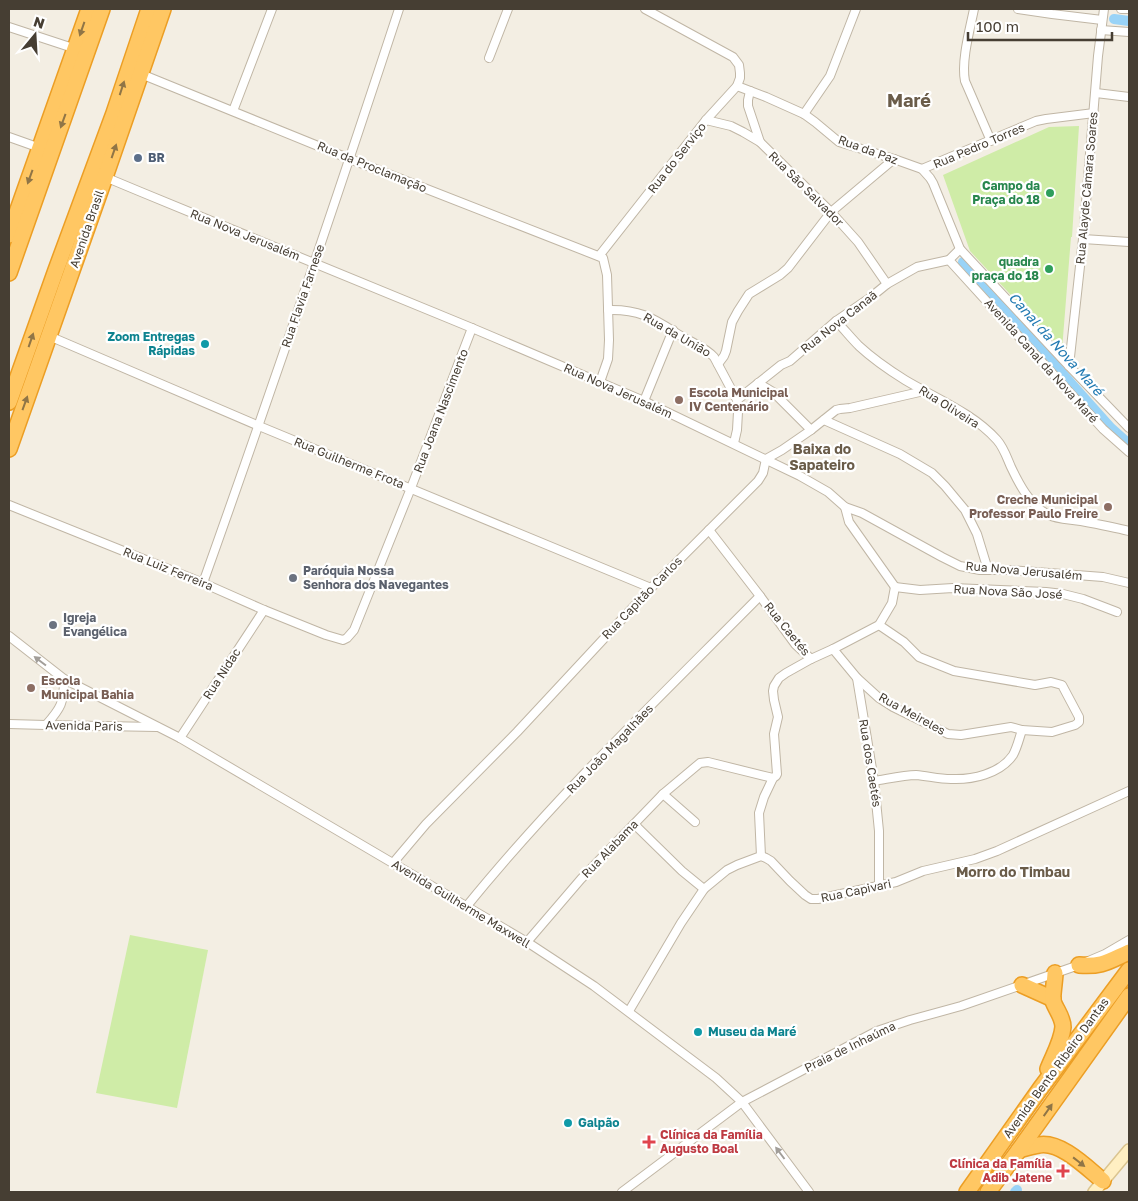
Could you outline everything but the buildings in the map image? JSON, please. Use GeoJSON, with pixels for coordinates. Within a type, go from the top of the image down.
{"type":"FeatureCollection","features":[{"type":"Feature","properties":{"kind":"highway"},"geometry":{"type":"LineString","coordinates":[[9,235],[89,9]]}},
{"type":"Feature","properties":{"kind":"highway"},"geometry":{"type":"LineString","coordinates":[[9,273],[102,9]]}},
{"type":"Feature","properties":{"kind":"highway","name":"Avenida Brasil"},"geometry":{"type":"LineString","coordinates":[[9,402],[114,113],[149,9]]}},
{"type":"Feature","properties":{"kind":"highway","name":"Avenida Brasil"},"geometry":{"type":"LineString","coordinates":[[9,449],[106,177],[163,9]]}},
{"type":"Feature","properties":{"kind":"highway"},"geometry":{"type":"LineString","coordinates":[[1079,965],[1103,964],[1129,952]]}},
{"type":"Feature","properties":{"kind":"highway","name":"Avenida Bento Ribeiro Dantas"},"geometry":{"type":"LineString","coordinates":[[967,1192],[1040,1089],[1129,970]]}},
{"type":"Feature","properties":{"kind":"highway"},"geometry":{"type":"LineString","coordinates":[[1040,1089],[1063,1026],[1053,999],[1055,973]]}},
{"type":"Feature","properties":{"kind":"highway"},"geometry":{"type":"LineString","coordinates":[[1022,985],[1053,999]]}},
{"type":"Feature","properties":{"kind":"highway","name":"Avenida Bento Ribeiro Dantas"},"geometry":{"type":"LineString","coordinates":[[988,1192],[1129,996]]}},
{"type":"Feature","properties":{"kind":"highway"},"geometry":{"type":"LineString","coordinates":[[1019,1150],[1038,1144],[1054,1146],[1068,1153],[1099,1186]]}},
{"type":"Feature","properties":{"kind":"street"},"geometry":{"type":"LineString","coordinates":[[233,111],[272,9]]}},
{"type":"Feature","properties":{"kind":"street","name":"Rua Flavia Farnese"},"geometry":{"type":"LineString","coordinates":[[203,583],[350,159],[399,9]]}},
{"type":"Feature","properties":{"kind":"street"},"geometry":{"type":"LineString","coordinates":[[490,58],[508,9]]}},
{"type":"Feature","properties":{"kind":"street"},"geometry":{"type":"LineString","coordinates":[[645,9],[733,57],[739,65],[740,73],[736,86]]}},
{"type":"Feature","properties":{"kind":"street"},"geometry":{"type":"LineString","coordinates":[[804,114],[830,76],[856,9]]}},
{"type":"Feature","properties":{"kind":"street"},"geometry":{"type":"LineString","coordinates":[[974,9],[967,42],[963,72],[964,81],[992,140]]}},
{"type":"Feature","properties":{"kind":"street"},"geometry":{"type":"LineString","coordinates":[[1018,9],[1102,20]]}},
{"type":"Feature","properties":{"kind":"street","name":"Rua Alayde Câmara Soares"},"geometry":{"type":"LineString","coordinates":[[1069,366],[1083,239],[1104,9]]}},
{"type":"Feature","properties":{"kind":"street"},"geometry":{"type":"LineString","coordinates":[[1122,9],[1129,9]]}},
{"type":"Feature","properties":{"kind":"street"},"geometry":{"type":"LineString","coordinates":[[9,27],[76,49]]}},
{"type":"Feature","properties":{"kind":"street"},"geometry":{"type":"LineString","coordinates":[[1101,30],[1129,32]]}},
{"type":"Feature","properties":{"kind":"street","name":"Rua da Proclamação"},"geometry":{"type":"LineString","coordinates":[[141,74],[350,159],[601,257]]}},
{"type":"Feature","properties":{"kind":"street","name":"Rua da Paz"},"geometry":{"type":"LineString","coordinates":[[736,86],[804,114],[840,142],[922,169]]}},
{"type":"Feature","properties":{"kind":"street","name":"Rua do Serviço"},"geometry":{"type":"LineString","coordinates":[[601,257],[706,120],[736,86]]}},
{"type":"Feature","properties":{"kind":"street"},"geometry":{"type":"LineString","coordinates":[[750,91],[748,106],[760,142]]}},
{"type":"Feature","properties":{"kind":"street"},"geometry":{"type":"LineString","coordinates":[[1096,93],[1129,97]]}},
{"type":"Feature","properties":{"kind":"street","name":"Rua Pedro Torres"},"geometry":{"type":"LineString","coordinates":[[960,250],[934,183],[922,169],[1036,122],[1094,113]]}},
{"type":"Feature","properties":{"kind":"street","name":"Rua São Salvador"},"geometry":{"type":"LineString","coordinates":[[706,120],[731,126],[760,142],[831,212],[858,242],[886,284]]}},
{"type":"Feature","properties":{"kind":"street"},"geometry":{"type":"LineString","coordinates":[[9,137],[40,148]]}},
{"type":"Feature","properties":{"kind":"street"},"geometry":{"type":"LineString","coordinates":[[718,364],[726,351],[732,322],[749,294],[788,268],[831,212],[894,159]]}},
{"type":"Feature","properties":{"kind":"street","name":"Rua Nova Jerusalém"},"geometry":{"type":"LineString","coordinates":[[106,177],[644,401],[800,476],[828,492],[845,507],[862,513],[960,566],[972,569],[1014,570],[1103,577],[1129,583]]}},
{"type":"Feature","properties":{"kind":"street"},"geometry":{"type":"LineString","coordinates":[[1083,239],[1129,242]]}},
{"type":"Feature","properties":{"kind":"street"},"geometry":{"type":"LineString","coordinates":[[949,260],[960,250]]}},
{"type":"Feature","properties":{"kind":"street","name":"Avenida Canal da Nova Maré"},"geometry":{"type":"LineString","coordinates":[[960,250],[1129,428]]}},
{"type":"Feature","properties":{"kind":"street"},"geometry":{"type":"LineString","coordinates":[[600,382],[608,359],[609,340],[607,275],[601,257]]}},
{"type":"Feature","properties":{"kind":"street","name":"Avenida Canal da Nova Maré"},"geometry":{"type":"LineString","coordinates":[[949,260],[1103,429],[1129,452]]}},
{"type":"Feature","properties":{"kind":"street","name":"Rua Nova Canaã"},"geometry":{"type":"LineString","coordinates":[[737,400],[781,365],[790,361],[836,321],[871,297],[886,284],[917,267],[949,260]]}},
{"type":"Feature","properties":{"kind":"street","name":"Rua da União"},"geometry":{"type":"LineString","coordinates":[[608,310],[622,310],[642,314],[709,351],[737,400],[737,430],[734,443]]}},
{"type":"Feature","properties":{"kind":"street","name":"Rua Oliveira"},"geometry":{"type":"LineString","coordinates":[[836,321],[859,346],[878,361],[967,416],[997,440],[1024,492],[1035,505],[1047,514],[1060,519],[1107,525],[1129,531]]}},
{"type":"Feature","properties":{"kind":"street","name":"Rua Joana Nascimento"},"geometry":{"type":"LineString","coordinates":[[326,635],[342,640],[347,638],[354,630],[472,328]]}},
{"type":"Feature","properties":{"kind":"street"},"geometry":{"type":"LineString","coordinates":[[644,401],[673,330]]}},
{"type":"Feature","properties":{"kind":"street","name":"Rua Guilherme Frota"},"geometry":{"type":"LineString","coordinates":[[49,336],[258,426],[651,588]]}},
{"type":"Feature","properties":{"kind":"street"},"geometry":{"type":"LineString","coordinates":[[758,383],[773,392],[811,430]]}},
{"type":"Feature","properties":{"kind":"street"},"geometry":{"type":"LineString","coordinates":[[766,459],[782,450],[840,409],[924,391]]}},
{"type":"Feature","properties":{"kind":"street"},"geometry":{"type":"LineString","coordinates":[[824,420],[900,454],[932,473],[965,510],[975,529],[988,570]]}},
{"type":"Feature","properties":{"kind":"street","name":"Rua Capitão Carlos"},"geometry":{"type":"LineString","coordinates":[[393,863],[426,824],[517,732],[651,588],[758,481],[766,459]]}},
{"type":"Feature","properties":{"kind":"street","name":"Rua Luiz Ferreira"},"geometry":{"type":"LineString","coordinates":[[9,505],[326,635]]}},
{"type":"Feature","properties":{"kind":"street"},"geometry":{"type":"LineString","coordinates":[[845,507],[849,522],[895,587],[892,602],[879,626]]}},
{"type":"Feature","properties":{"kind":"street","name":"Rua Caetés"},"geometry":{"type":"LineString","coordinates":[[708,530],[795,644],[810,660],[879,626]]}},
{"type":"Feature","properties":{"kind":"street","name":"Rua Nova São José"},"geometry":{"type":"LineString","coordinates":[[895,587],[920,590],[953,588],[1046,592],[1084,599],[1117,612]]}},
{"type":"Feature","properties":{"kind":"street","name":"Rua João Magalhães"},"geometry":{"type":"LineString","coordinates":[[466,907],[562,798],[760,596]]}},
{"type":"Feature","properties":{"kind":"street","name":"Rua Nidac"},"geometry":{"type":"LineString","coordinates":[[180,738],[264,610]]}},
{"type":"Feature","properties":{"kind":"street","name":"Rua Meireles"},"geometry":{"type":"LineString","coordinates":[[857,678],[879,698],[948,734],[960,735],[1011,727],[1022,730],[1052,732],[1075,726],[1079,722],[1079,717],[1062,684],[1051,682],[1035,685],[954,672],[919,657],[904,642],[879,626]]}},
{"type":"Feature","properties":{"kind":"street","name":"Avenida Guilherme Maxwell"},"geometry":{"type":"LineString","coordinates":[[9,636],[64,679],[180,738],[527,942],[594,986],[716,1078],[742,1102],[809,1192]]}},
{"type":"Feature","properties":{"kind":"street"},"geometry":{"type":"LineString","coordinates":[[833,649],[857,678]]}},
{"type":"Feature","properties":{"kind":"street"},"geometry":{"type":"LineString","coordinates":[[629,1012],[680,923],[704,889],[727,870],[761,856],[759,813],[764,797],[773,778],[777,774],[774,734],[778,717],[774,700],[774,686],[779,678],[810,660]]}},
{"type":"Feature","properties":{"kind":"street","name":"Rua dos Caetés"},"geometry":{"type":"LineString","coordinates":[[857,678],[874,781],[879,830],[879,886]]}},
{"type":"Feature","properties":{"kind":"street"},"geometry":{"type":"LineString","coordinates":[[46,726],[59,711],[64,694],[64,679]]}},
{"type":"Feature","properties":{"kind":"street","name":"Avenida Paris"},"geometry":{"type":"LineString","coordinates":[[9,724],[158,727]]}},
{"type":"Feature","properties":{"kind":"street"},"geometry":{"type":"LineString","coordinates":[[874,781],[914,775],[951,780],[987,774],[1003,767],[1013,755],[1022,730]]}},
{"type":"Feature","properties":{"kind":"street","name":"Rua Alabama"},"geometry":{"type":"LineString","coordinates":[[527,942],[581,879],[634,824],[663,794],[700,763],[708,762],[773,778]]}},
{"type":"Feature","properties":{"kind":"street","name":"Rua Capivari"},"geometry":{"type":"LineString","coordinates":[[761,856],[771,861],[811,899],[818,900],[896,882],[923,871],[974,859],[997,851],[1129,791]]}},
{"type":"Feature","properties":{"kind":"street"},"geometry":{"type":"LineString","coordinates":[[663,794],[695,822]]}},
{"type":"Feature","properties":{"kind":"street"},"geometry":{"type":"LineString","coordinates":[[634,824],[704,889]]}},
{"type":"Feature","properties":{"kind":"street","name":"Praia de Inhaúma"},"geometry":{"type":"LineString","coordinates":[[622,1192],[742,1102],[877,1031],[961,1006],[1079,965],[1106,954],[1129,940]]}},
{"type":"Feature","properties":{"kind":"street"},"geometry":{"type":"LineString","coordinates":[[1099,1186],[1129,1150]]}},
{"type":"Feature","properties":{"kind":"green space"},"geometry":{"type":"Polygon","coordinates":[[[1079,126],[1062,350],[970,251],[943,175],[1049,127],[1079,126]]]}},
{"type":"Feature","properties":{"kind":"green space"},"geometry":{"type":"Polygon","coordinates":[[[130,935],[208,950],[177,1108],[96,1093],[130,935]]]}},
{"type":"Feature","properties":{"kind":"waterway"},"geometry":{"type":"LineString","coordinates":[[1114,19],[1129,21]]}},
{"type":"Feature","properties":{"kind":"waterway","name":"Canal da Nova Maré"},"geometry":{"type":"LineString","coordinates":[[963,262],[1111,428],[1129,444]]}},
{"type":"Feature","properties":{"kind":"place","name":"BR"},"geometry":{"type":"Point","coordinates":[138,158]}},
{"type":"Feature","properties":{"kind":"place","name":"Campo da Praça do 18"},"geometry":{"type":"Point","coordinates":[1050,193]}},
{"type":"Feature","properties":{"kind":"place","name":"quadra praça do 18"},"geometry":{"type":"Point","coordinates":[1049,269]}},
{"type":"Feature","properties":{"kind":"place","name":"Zoom Entregas Rápidas"},"geometry":{"type":"Point","coordinates":[205,344]}},
{"type":"Feature","properties":{"kind":"place","name":"Escola Municipal IV Centenário"},"geometry":{"type":"Point","coordinates":[679,400]}},
{"type":"Feature","properties":{"kind":"place","name":"Creche Municipal Professor Paulo Freire"},"geometry":{"type":"Point","coordinates":[1108,507]}},
{"type":"Feature","properties":{"kind":"place","name":"Paróquia Nossa Senhora dos Navegantes"},"geometry":{"type":"Point","coordinates":[293,578]}},
{"type":"Feature","properties":{"kind":"place","name":"Igreja Evangélica"},"geometry":{"type":"Point","coordinates":[53,625]}},
{"type":"Feature","properties":{"kind":"place","name":"Escola Municipal Bahia"},"geometry":{"type":"Point","coordinates":[31,688]}},
{"type":"Feature","properties":{"kind":"place","name":"Museu da Maré"},"geometry":{"type":"Point","coordinates":[698,1032]}},
{"type":"Feature","properties":{"kind":"place","name":"Galpão"},"geometry":{"type":"Point","coordinates":[568,1123]}},
{"type":"Feature","properties":{"kind":"place","name":"Clínica da Família Augusto Boal"},"geometry":{"type":"Point","coordinates":[649,1142]}},
{"type":"Feature","properties":{"kind":"place","name":"Clínica da Família Adib Jatene"},"geometry":{"type":"Point","coordinates":[1063,1171]}},
{"type":"Feature","properties":{"kind":"district","name":"Maré"},"geometry":{"type":"Point","coordinates":[909,101]}},
{"type":"Feature","properties":{"kind":"district","name":"Baixa do Sapateiro"},"geometry":{"type":"Point","coordinates":[822,458]}},
{"type":"Feature","properties":{"kind":"district","name":"Morro do Timbau"},"geometry":{"type":"Point","coordinates":[1013,872]}}]}
